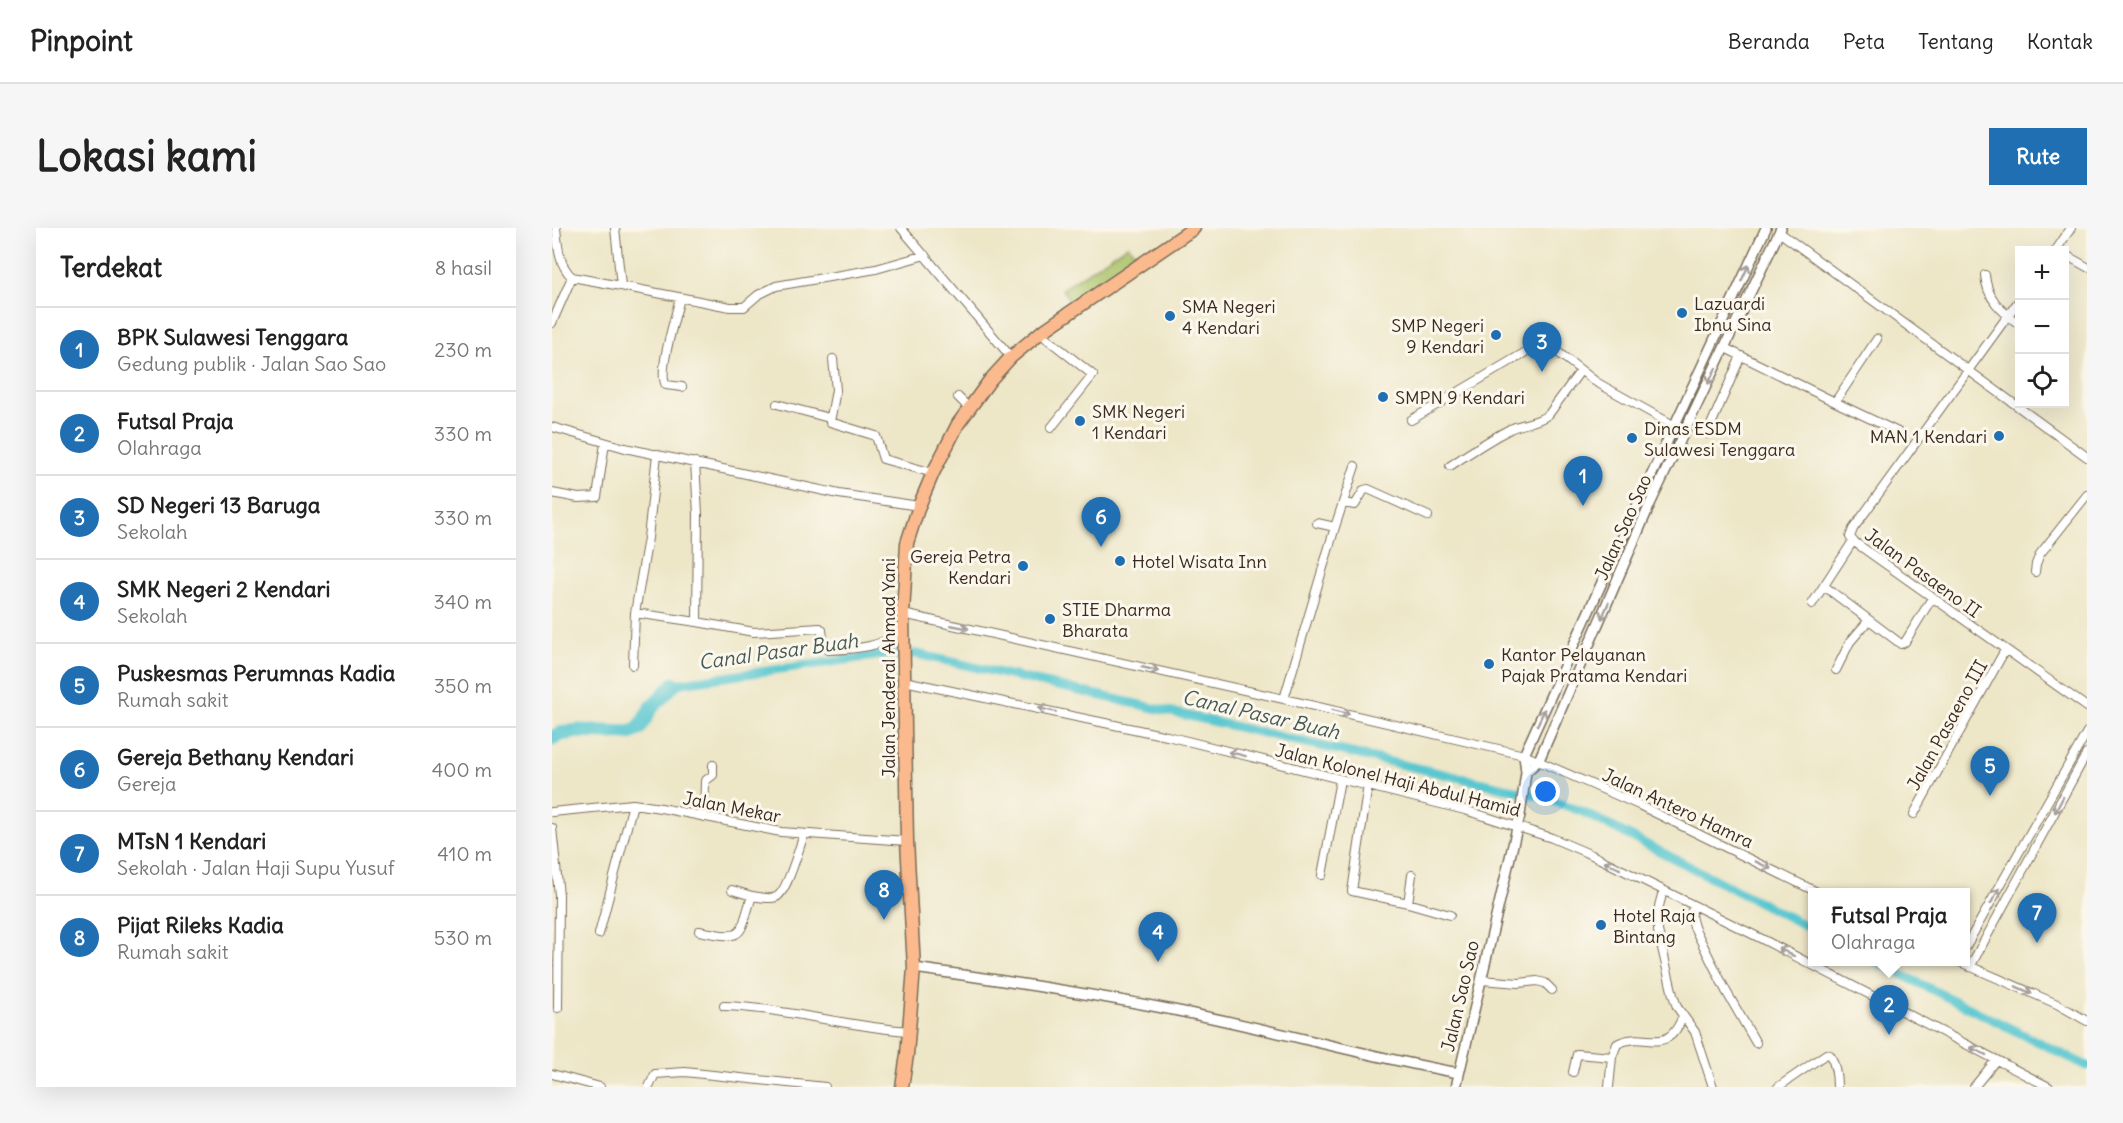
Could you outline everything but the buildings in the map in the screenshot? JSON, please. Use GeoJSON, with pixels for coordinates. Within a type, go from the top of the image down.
{"type":"FeatureCollection","features":[{"type":"Feature","properties":{"kind":"highway","name":"Jalan Jenderal Ahmad Yani"},"geometry":{"type":"LineString","coordinates":[[902,1087],[914,968],[907,841],[903,614],[908,543],[919,507],[933,473],[969,408],[1011,357],[1040,333],[1194,228]]}},
{"type":"Feature","properties":{"kind":"street"},"geometry":{"type":"LineString","coordinates":[[556,228],[556,249],[566,271],[572,277],[742,308],[776,286],[876,269],[925,255]]}},
{"type":"Feature","properties":{"kind":"street"},"geometry":{"type":"LineString","coordinates":[[615,228],[621,286]]}},
{"type":"Feature","properties":{"kind":"street"},"geometry":{"type":"LineString","coordinates":[[901,228],[1011,357]]}},
{"type":"Feature","properties":{"kind":"street","name":"Jalan Sao Sao"},"geometry":{"type":"LineString","coordinates":[[1456,1087],[1520,815],[1526,772],[1524,755],[1766,228]]}},
{"type":"Feature","properties":{"kind":"street"},"geometry":{"type":"LineString","coordinates":[[2060,246],[2071,228]]}},
{"type":"Feature","properties":{"kind":"street"},"geometry":{"type":"LineString","coordinates":[[1780,230],[2087,457]]}},
{"type":"Feature","properties":{"kind":"street","name":"Jalan Sao Sao"},"geometry":{"type":"LineString","coordinates":[[1526,772],[1539,760],[1652,502],[1780,230]]}},
{"type":"Feature","properties":{"kind":"street"},"geometry":{"type":"LineString","coordinates":[[2069,257],[2087,267]]}},
{"type":"Feature","properties":{"kind":"street"},"geometry":{"type":"LineString","coordinates":[[1985,275],[1986,288],[1996,306],[2015,322]]}},
{"type":"Feature","properties":{"kind":"street"},"geometry":{"type":"LineString","coordinates":[[552,323],[572,277]]}},
{"type":"Feature","properties":{"kind":"street"},"geometry":{"type":"LineString","coordinates":[[680,298],[663,381],[666,386],[682,387]]}},
{"type":"Feature","properties":{"kind":"street","name":"Jalan Pasaeno II"},"geometry":{"type":"LineString","coordinates":[[2018,300],[1853,529],[1850,537],[2087,707]]}},
{"type":"Feature","properties":{"kind":"street"},"geometry":{"type":"LineString","coordinates":[[1040,333],[1093,375],[1051,429]]}},
{"type":"Feature","properties":{"kind":"street"},"geometry":{"type":"LineString","coordinates":[[1835,402],[1877,339]]}},
{"type":"Feature","properties":{"kind":"street"},"geometry":{"type":"LineString","coordinates":[[1411,420],[1541,343],[1550,345],[1596,382],[1675,426]]}},
{"type":"Feature","properties":{"kind":"street"},"geometry":{"type":"LineString","coordinates":[[1725,348],[1898,432]]}},
{"type":"Feature","properties":{"kind":"street"},"geometry":{"type":"LineString","coordinates":[[1707,434],[1741,356]]}},
{"type":"Feature","properties":{"kind":"street"},"geometry":{"type":"LineString","coordinates":[[833,359],[836,390],[829,418],[831,423],[876,436],[883,459],[933,473]]}},
{"type":"Feature","properties":{"kind":"street"},"geometry":{"type":"LineString","coordinates":[[1450,466],[1510,429],[1543,419],[1581,370]]}},
{"type":"Feature","properties":{"kind":"street"},"geometry":{"type":"LineString","coordinates":[[958,397],[969,408]]}},
{"type":"Feature","properties":{"kind":"street"},"geometry":{"type":"LineString","coordinates":[[777,404],[829,418]]}},
{"type":"Feature","properties":{"kind":"street"},"geometry":{"type":"LineString","coordinates":[[552,427],[605,443],[839,494],[919,507]]}},
{"type":"Feature","properties":{"kind":"street"},"geometry":{"type":"LineString","coordinates":[[552,493],[578,498],[597,497],[605,443]]}},
{"type":"Feature","properties":{"kind":"street"},"geometry":{"type":"LineString","coordinates":[[633,665],[635,613],[648,538],[657,454]]}},
{"type":"Feature","properties":{"kind":"street"},"geometry":{"type":"LineString","coordinates":[[695,462],[698,514],[698,622]]}},
{"type":"Feature","properties":{"kind":"street"},"geometry":{"type":"LineString","coordinates":[[1284,699],[1355,466]]}},
{"type":"Feature","properties":{"kind":"street"},"geometry":{"type":"LineString","coordinates":[[1343,502],[1355,505],[1364,490],[1368,489],[1428,516]]}},
{"type":"Feature","properties":{"kind":"street"},"geometry":{"type":"LineString","coordinates":[[2035,572],[2040,554],[2087,495]]}},
{"type":"Feature","properties":{"kind":"street"},"geometry":{"type":"LineString","coordinates":[[1317,523],[1335,527]]}},
{"type":"Feature","properties":{"kind":"street"},"geometry":{"type":"LineString","coordinates":[[1812,604],[1853,541]]}},
{"type":"Feature","properties":{"kind":"street"},"geometry":{"type":"LineString","coordinates":[[1824,586],[1903,644],[1932,598]]}},
{"type":"Feature","properties":{"kind":"street"},"geometry":{"type":"LineString","coordinates":[[635,613],[754,632],[818,628],[822,630],[824,646],[828,650],[881,643],[903,633]]}},
{"type":"Feature","properties":{"kind":"street","name":"Jalan Antero Hamra"},"geometry":{"type":"LineString","coordinates":[[903,614],[1524,755],[1648,809],[1809,888]]}},
{"type":"Feature","properties":{"kind":"street"},"geometry":{"type":"LineString","coordinates":[[1836,670],[1850,642],[1869,620]]}},
{"type":"Feature","properties":{"kind":"street","name":"Jalan Pasaeno III"},"geometry":{"type":"LineString","coordinates":[[1914,814],[2005,650]]}},
{"type":"Feature","properties":{"kind":"street","name":"Jalan Kolonel Haji Abdul Hamid"},"geometry":{"type":"LineString","coordinates":[[905,676],[1368,785],[1517,826],[1592,855],[1808,963]]}},
{"type":"Feature","properties":{"kind":"street"},"geometry":{"type":"LineString","coordinates":[[1970,937],[2087,732]]}},
{"type":"Feature","properties":{"kind":"street"},"geometry":{"type":"LineString","coordinates":[[2087,753],[1970,967],[2057,1004],[2087,1021]]}},
{"type":"Feature","properties":{"kind":"street"},"geometry":{"type":"LineString","coordinates":[[704,817],[705,781],[713,775],[713,765]]}},
{"type":"Feature","properties":{"kind":"street"},"geometry":{"type":"LineString","coordinates":[[1322,875],[1340,780]]}},
{"type":"Feature","properties":{"kind":"street"},"geometry":{"type":"LineString","coordinates":[[1368,785],[1351,889],[1354,892],[1408,903],[1450,915]]}},
{"type":"Feature","properties":{"kind":"street"},"geometry":{"type":"LineString","coordinates":[[599,934],[633,804]]}},
{"type":"Feature","properties":{"kind":"street","name":"Jalan Mekar"},"geometry":{"type":"LineString","coordinates":[[552,812],[633,804],[760,829],[804,835],[907,841]]}},
{"type":"Feature","properties":{"kind":"street"},"geometry":{"type":"LineString","coordinates":[[552,828],[559,895],[558,1008]]}},
{"type":"Feature","properties":{"kind":"street"},"geometry":{"type":"LineString","coordinates":[[732,890],[752,896],[775,898],[780,895],[786,886],[804,835]]}},
{"type":"Feature","properties":{"kind":"street"},"geometry":{"type":"LineString","coordinates":[[1408,903],[1412,875]]}},
{"type":"Feature","properties":{"kind":"street"},"geometry":{"type":"LineString","coordinates":[[1663,891],[1659,906],[1658,931],[1673,994],[1683,1016],[1695,1032],[1713,1087]]}},
{"type":"Feature","properties":{"kind":"street"},"geometry":{"type":"LineString","coordinates":[[699,931],[735,935],[744,926],[752,896]]}},
{"type":"Feature","properties":{"kind":"street"},"geometry":{"type":"LineString","coordinates":[[1693,906],[1691,916],[1694,927],[1726,991],[1756,1043]]}},
{"type":"Feature","properties":{"kind":"street","name":"Jalan Kolonel Haji Abdul Hamid"},"geometry":{"type":"LineString","coordinates":[[1814,966],[2049,1087]]}},
{"type":"Feature","properties":{"kind":"street"},"geometry":{"type":"LineString","coordinates":[[914,968],[1009,981],[1190,1013],[1459,1073]]}},
{"type":"Feature","properties":{"kind":"street"},"geometry":{"type":"LineString","coordinates":[[1481,980],[1519,983],[1537,981],[1545,983],[1552,990]]}},
{"type":"Feature","properties":{"kind":"street"},"geometry":{"type":"LineString","coordinates":[[724,1006],[763,1009],[851,1025],[909,1031]]}},
{"type":"Feature","properties":{"kind":"street"},"geometry":{"type":"LineString","coordinates":[[1609,1087],[1612,1057],[1615,1047],[1620,1042],[1660,1040],[1672,1036],[1683,1016]]}},
{"type":"Feature","properties":{"kind":"street"},"geometry":{"type":"LineString","coordinates":[[1783,1085],[1823,1055],[1828,1054],[1836,1070],[1837,1087]]}},
{"type":"Feature","properties":{"kind":"street"},"geometry":{"type":"LineString","coordinates":[[1573,1072],[1576,1055],[1612,1057]]}},
{"type":"Feature","properties":{"kind":"street"},"geometry":{"type":"LineString","coordinates":[[1974,1087],[1996,1060]]}},
{"type":"Feature","properties":{"kind":"street"},"geometry":{"type":"LineString","coordinates":[[649,1087],[655,1074],[685,1072],[825,1087]]}},
{"type":"Feature","properties":{"kind":"street"},"geometry":{"type":"LineString","coordinates":[[552,1074],[600,1087]]}},
{"type":"Feature","properties":{"kind":"green space"},"geometry":{"type":"Polygon","coordinates":[[[1128,245],[1140,260],[1073,306],[1062,289],[1128,245]]]}},
{"type":"Feature","properties":{"kind":"waterway","name":"Canal Pasar Buah"},"geometry":{"type":"LineString","coordinates":[[674,684],[888,654],[917,654],[1540,796],[1581,811],[1808,927]]}},
{"type":"Feature","properties":{"kind":"waterway"},"geometry":{"type":"LineString","coordinates":[[552,738],[578,731],[630,733],[639,729],[651,708],[674,684]]}},
{"type":"Feature","properties":{"kind":"waterway","name":"Canal Pasar Buah"},"geometry":{"type":"LineString","coordinates":[[1884,966],[2087,1066]]}},
{"type":"Feature","properties":{"kind":"place","name":"Lazuardi Ibnu Sina"},"geometry":{"type":"Point","coordinates":[1682,313]}},
{"type":"Feature","properties":{"kind":"place","name":"SMA Negeri 4 Kendari"},"geometry":{"type":"Point","coordinates":[1170,316]}},
{"type":"Feature","properties":{"kind":"place","name":"SMP Negeri 9 Kendari"},"geometry":{"type":"Point","coordinates":[1496,335]}},
{"type":"Feature","properties":{"kind":"place","name":"SD Negeri 13 Baruga"},"geometry":{"type":"Point","coordinates":[1542,372]}},
{"type":"Feature","properties":{"kind":"place","name":"SMPN 9 Kendari"},"geometry":{"type":"Point","coordinates":[1383,397]}},
{"type":"Feature","properties":{"kind":"place","name":"SMK Negeri 1 Kendari"},"geometry":{"type":"Point","coordinates":[1080,421]}},
{"type":"Feature","properties":{"kind":"place","name":"MAN 1 Kendari"},"geometry":{"type":"Point","coordinates":[1999,436]}},
{"type":"Feature","properties":{"kind":"place","name":"Dinas ESDM Sulawesi Tenggara"},"geometry":{"type":"Point","coordinates":[1632,438]}},
{"type":"Feature","properties":{"kind":"place","name":"BPK Sulawesi Tenggara"},"geometry":{"type":"Point","coordinates":[1583,506]}},
{"type":"Feature","properties":{"kind":"place","name":"Gereja Bethany Kendari"},"geometry":{"type":"Point","coordinates":[1101,547]}},
{"type":"Feature","properties":{"kind":"place","name":"Hotel Wisata Inn"},"geometry":{"type":"Point","coordinates":[1120,561]}},
{"type":"Feature","properties":{"kind":"place","name":"Gereja Petra Kendari"},"geometry":{"type":"Point","coordinates":[1023,566]}},
{"type":"Feature","properties":{"kind":"place","name":"STIE Dharma Bharata"},"geometry":{"type":"Point","coordinates":[1050,619]}},
{"type":"Feature","properties":{"kind":"place","name":"Kantor Pelayanan Pajak Pratama Kendari"},"geometry":{"type":"Point","coordinates":[1489,664]}},
{"type":"Feature","properties":{"kind":"place","name":"Puskesmas Perumnas Kadia"},"geometry":{"type":"Point","coordinates":[1990,796]}},
{"type":"Feature","properties":{"kind":"place","name":"Pijat Rileks Kadia"},"geometry":{"type":"Point","coordinates":[884,920]}},
{"type":"Feature","properties":{"kind":"place","name":"Hotel Raja Bintang"},"geometry":{"type":"Point","coordinates":[1601,925]}},
{"type":"Feature","properties":{"kind":"place","name":"MTsN 1 Kendari"},"geometry":{"type":"Point","coordinates":[2037,943]}},
{"type":"Feature","properties":{"kind":"place","name":"SMK Negeri 2 Kendari"},"geometry":{"type":"Point","coordinates":[1158,962]}},
{"type":"Feature","properties":{"kind":"place","name":"Futsal Praja"},"geometry":{"type":"Point","coordinates":[1889,1035]}}]}
